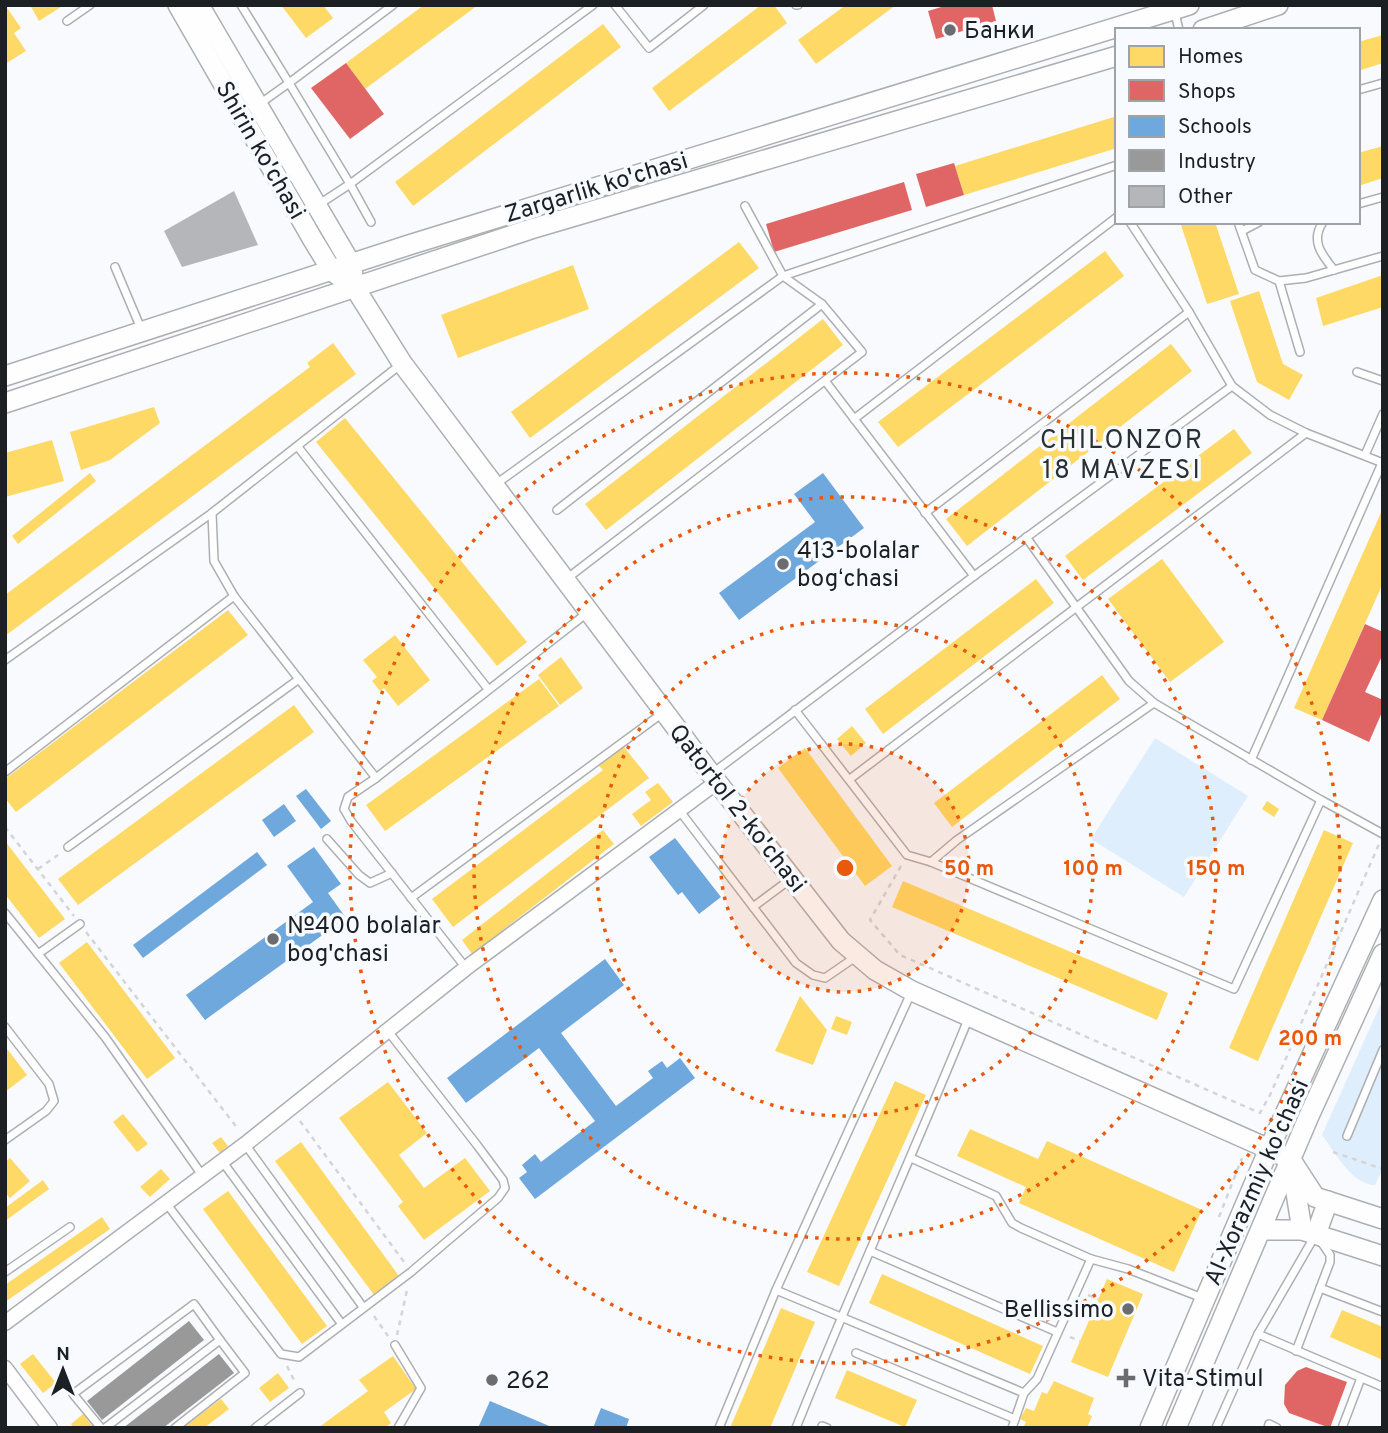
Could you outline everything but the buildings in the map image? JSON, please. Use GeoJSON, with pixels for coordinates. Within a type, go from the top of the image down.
{"type":"FeatureCollection","features":[{"type":"Feature","properties":{"kind":"main road","name":"Shirin ko'chasi"},"geometry":{"type":"LineString","coordinates":[[178,5],[317,205],[342,267]]}},
{"type":"Feature","properties":{"kind":"main road","name":"Shirin ko'chasi"},"geometry":{"type":"LineString","coordinates":[[199,5],[250,111],[355,288]]}},
{"type":"Feature","properties":{"kind":"main road"},"geometry":{"type":"LineString","coordinates":[[1209,28],[1278,5]]}},
{"type":"Feature","properties":{"kind":"main road","name":"Zargarlik ko'chasi"},"geometry":{"type":"LineString","coordinates":[[5,376],[342,267],[1179,7]]}},
{"type":"Feature","properties":{"kind":"main road","name":"Zargarlik ko'chasi"},"geometry":{"type":"LineString","coordinates":[[5,403],[531,229],[1115,57]]}},
{"type":"Feature","properties":{"kind":"main road","name":"Qatortol 2-ko'chasi"},"geometry":{"type":"LineString","coordinates":[[355,288],[402,363],[565,580],[714,778],[841,941],[857,956],[912,991],[1249,1139],[1290,1160],[1315,1197],[1383,1219]]}},
{"type":"Feature","properties":{"kind":"main road","name":"Al-Xorazmiy ko'chasi"},"geometry":{"type":"LineString","coordinates":[[1150,1428],[1269,1149],[1383,900]]}},
{"type":"Feature","properties":{"kind":"main road","name":"Al-Xorazmiy ko'chasi"},"geometry":{"type":"LineString","coordinates":[[1176,1428],[1290,1160],[1383,954]]}},
{"type":"Feature","properties":{"kind":"main road"},"geometry":{"type":"LineString","coordinates":[[1253,1186],[1290,1160],[1309,1232]]}},
{"type":"Feature","properties":{"kind":"main road"},"geometry":{"type":"LineString","coordinates":[[1309,1232],[1328,1201]]}},
{"type":"Feature","properties":{"kind":"main road"},"geometry":{"type":"LineString","coordinates":[[1261,1230],[1309,1232],[1383,1256]]}},
{"type":"Feature","properties":{"kind":"street"},"geometry":{"type":"LineString","coordinates":[[5,1323],[246,1143],[466,968],[679,810],[714,778]]}},
{"type":"Feature","properties":{"kind":"street"},"geometry":{"type":"LineString","coordinates":[[5,1368],[50,1428]]}},
{"type":"Feature","properties":{"kind":"lane"},"geometry":{"type":"LineString","coordinates":[[67,21],[90,5]]}},
{"type":"Feature","properties":{"kind":"lane"},"geometry":{"type":"LineString","coordinates":[[241,5],[371,222]]}},
{"type":"Feature","properties":{"kind":"lane"},"geometry":{"type":"LineString","coordinates":[[250,111],[393,5]]}},
{"type":"Feature","properties":{"kind":"lane"},"geometry":{"type":"LineString","coordinates":[[317,205],[350,184],[593,5]]}},
{"type":"Feature","properties":{"kind":"lane"},"geometry":{"type":"LineString","coordinates":[[615,5],[649,48],[704,5]]}},
{"type":"Feature","properties":{"kind":"lane"},"geometry":{"type":"LineString","coordinates":[[1179,7],[1179,28]]}},
{"type":"Feature","properties":{"kind":"lane"},"geometry":{"type":"LineString","coordinates":[[1360,89],[1383,83]]}},
{"type":"Feature","properties":{"kind":"lane"},"geometry":{"type":"LineString","coordinates":[[494,485],[783,276],[1115,166]]}},
{"type":"Feature","properties":{"kind":"lane"},"geometry":{"type":"LineString","coordinates":[[1360,203],[1383,197]]}},
{"type":"Feature","properties":{"kind":"lane"},"geometry":{"type":"LineString","coordinates":[[565,580],[862,352],[822,304],[783,276],[745,206]]}},
{"type":"Feature","properties":{"kind":"lane"},"geometry":{"type":"LineString","coordinates":[[854,419],[1115,219]]}},
{"type":"Feature","properties":{"kind":"lane"},"geometry":{"type":"LineString","coordinates":[[1131,224],[1189,312],[1232,386],[1270,415],[1382,463],[1251,760]]}},
{"type":"Feature","properties":{"kind":"lane"},"geometry":{"type":"LineString","coordinates":[[1239,224],[1255,270],[1279,281],[1306,278],[1383,256]]}},
{"type":"Feature","properties":{"kind":"lane"},"geometry":{"type":"LineString","coordinates":[[1242,231],[1255,224]]}},
{"type":"Feature","properties":{"kind":"lane"},"geometry":{"type":"LineString","coordinates":[[1322,224],[1317,241],[1320,252],[1334,270]]}},
{"type":"Feature","properties":{"kind":"lane"},"geometry":{"type":"LineString","coordinates":[[115,267],[142,332]]}},
{"type":"Feature","properties":{"kind":"lane"},"geometry":{"type":"LineString","coordinates":[[1279,281],[1300,352]]}},
{"type":"Feature","properties":{"kind":"lane"},"geometry":{"type":"LineString","coordinates":[[557,510],[822,304]]}},
{"type":"Feature","properties":{"kind":"lane"},"geometry":{"type":"LineString","coordinates":[[925,513],[1189,312]]}},
{"type":"Feature","properties":{"kind":"lane"},"geometry":{"type":"LineString","coordinates":[[5,660],[212,513],[402,363]]}},
{"type":"Feature","properties":{"kind":"lane"},"geometry":{"type":"LineString","coordinates":[[1357,372],[1383,382]]}},
{"type":"Feature","properties":{"kind":"lane"},"geometry":{"type":"LineString","coordinates":[[826,382],[974,576]]}},
{"type":"Feature","properties":{"kind":"lane"},"geometry":{"type":"LineString","coordinates":[[714,778],[795,710],[1232,386]]}},
{"type":"Feature","properties":{"kind":"lane"},"geometry":{"type":"LineString","coordinates":[[1365,455],[1383,414]]}},
{"type":"Feature","properties":{"kind":"lane"},"geometry":{"type":"LineString","coordinates":[[850,779],[1307,433]]}},
{"type":"Feature","properties":{"kind":"lane"},"geometry":{"type":"LineString","coordinates":[[298,447],[488,689]]}},
{"type":"Feature","properties":{"kind":"lane"},"geometry":{"type":"LineString","coordinates":[[212,513],[214,561],[234,596],[376,778]]}},
{"type":"Feature","properties":{"kind":"lane"},"geometry":{"type":"LineString","coordinates":[[1026,537],[1129,681],[1154,703],[1383,834]]}},
{"type":"Feature","properties":{"kind":"lane"},"geometry":{"type":"LineString","coordinates":[[5,772],[234,596]]}},
{"type":"Feature","properties":{"kind":"lane"},"geometry":{"type":"LineString","coordinates":[[466,968],[344,809],[348,797],[589,611]]}},
{"type":"Feature","properties":{"kind":"lane"},"geometry":{"type":"LineString","coordinates":[[68,847],[299,679]]}},
{"type":"Feature","properties":{"kind":"lane"},"geometry":{"type":"LineString","coordinates":[[931,862],[957,840],[1154,703]]}},
{"type":"Feature","properties":{"kind":"lane"},"geometry":{"type":"LineString","coordinates":[[795,710],[907,855],[931,862],[1234,989],[1321,800]]}},
{"type":"Feature","properties":{"kind":"lane"},"geometry":{"type":"LineString","coordinates":[[411,898],[664,711]]}},
{"type":"Feature","properties":{"kind":"lane"},"geometry":{"type":"LineString","coordinates":[[679,810],[796,963],[813,975],[825,978],[857,956]]}},
{"type":"Feature","properties":{"kind":"lane"},"geometry":{"type":"LineString","coordinates":[[327,839],[359,875],[370,883],[391,873]]}},
{"type":"Feature","properties":{"kind":"lane"},"geometry":{"type":"LineString","coordinates":[[753,906],[792,878]]}},
{"type":"Feature","properties":{"kind":"lane"},"geometry":{"type":"LineString","coordinates":[[5,913],[105,1037],[202,1175]]}},
{"type":"Feature","properties":{"kind":"lane"},"geometry":{"type":"LineString","coordinates":[[38,954],[80,925]]}},
{"type":"Feature","properties":{"kind":"lane"},"geometry":{"type":"LineString","coordinates":[[719,1428],[776,1290],[912,991]]}},
{"type":"Feature","properties":{"kind":"lane"},"geometry":{"type":"LineString","coordinates":[[796,1428],[969,1016]]}},
{"type":"Feature","properties":{"kind":"lane"},"geometry":{"type":"LineString","coordinates":[[165,1203],[281,1354],[299,1357],[411,1272],[498,1198],[505,1188],[503,1180],[477,1145],[387,1030]]}},
{"type":"Feature","properties":{"kind":"lane"},"geometry":{"type":"LineString","coordinates":[[5,1140],[46,1111],[54,1101],[49,1084],[7,1032]]}},
{"type":"Feature","properties":{"kind":"lane"},"geometry":{"type":"LineString","coordinates":[[1346,1136],[1383,1049]]}},
{"type":"Feature","properties":{"kind":"lane"},"geometry":{"type":"LineString","coordinates":[[246,1143],[364,1306]]}},
{"type":"Feature","properties":{"kind":"lane"},"geometry":{"type":"LineString","coordinates":[[911,1158],[996,1196],[1012,1223],[1091,1259],[1128,1269],[1205,1299]]}},
{"type":"Feature","properties":{"kind":"lane"},"geometry":{"type":"LineString","coordinates":[[222,1160],[341,1323]]}},
{"type":"Feature","properties":{"kind":"lane"},"geometry":{"type":"LineString","coordinates":[[5,1272],[70,1227]]}},
{"type":"Feature","properties":{"kind":"lane"},"geometry":{"type":"LineString","coordinates":[[1216,1428],[1258,1334],[1309,1232],[1330,1255],[1296,1351]]}},
{"type":"Feature","properties":{"kind":"lane"},"geometry":{"type":"LineString","coordinates":[[870,1251],[1057,1332]]}},
{"type":"Feature","properties":{"kind":"lane"},"geometry":{"type":"LineString","coordinates":[[1012,1428],[1024,1393],[1037,1380],[1091,1259]]}},
{"type":"Feature","properties":{"kind":"lane"},"geometry":{"type":"LineString","coordinates":[[1320,1289],[1383,1312]]}},
{"type":"Feature","properties":{"kind":"lane"},"geometry":{"type":"LineString","coordinates":[[776,1290],[1024,1393]]}},
{"type":"Feature","properties":{"kind":"lane"},"geometry":{"type":"LineString","coordinates":[[175,1428],[245,1373],[194,1304],[73,1394],[103,1428],[220,1340]]}},
{"type":"Feature","properties":{"kind":"lane"},"geometry":{"type":"LineString","coordinates":[[1258,1334],[1383,1387]]}},
{"type":"Feature","properties":{"kind":"lane"},"geometry":{"type":"LineString","coordinates":[[395,1345],[421,1388],[398,1428]]}},
{"type":"Feature","properties":{"kind":"lane"},"geometry":{"type":"LineString","coordinates":[[856,1353],[1015,1419]]}},
{"type":"Feature","properties":{"kind":"lane"},"geometry":{"type":"LineString","coordinates":[[1342,1428],[1361,1378]]}},
{"type":"Feature","properties":{"kind":"lane"},"geometry":{"type":"LineString","coordinates":[[255,1428],[300,1393]]}},
{"type":"Feature","properties":{"kind":"lane"},"geometry":{"type":"LineString","coordinates":[[1268,1428],[1269,1424],[1277,1428]]}},
{"type":"Feature","properties":{"kind":"path"},"geometry":{"type":"LineString","coordinates":[[5,827],[246,1143]]}},
{"type":"Feature","properties":{"kind":"path"},"geometry":{"type":"LineString","coordinates":[[1217,1222],[1260,1112],[1270,1095],[1383,834]]}},
{"type":"Feature","properties":{"kind":"path"},"geometry":{"type":"LineString","coordinates":[[38,869],[68,847]]}},
{"type":"Feature","properties":{"kind":"path"},"geometry":{"type":"LineString","coordinates":[[907,855],[870,920],[900,955],[1260,1112]]}},
{"type":"Feature","properties":{"kind":"path"},"geometry":{"type":"LineString","coordinates":[[290,1108],[411,1272],[395,1345]]}},
{"type":"Feature","properties":{"kind":"path"},"geometry":{"type":"LineString","coordinates":[[1333,1152],[1383,1169]]}},
{"type":"Feature","properties":{"kind":"path"},"geometry":{"type":"LineString","coordinates":[[364,1306],[395,1345]]}},
{"type":"Feature","properties":{"kind":"path"},"geometry":{"type":"LineString","coordinates":[[281,1354],[300,1393]]}},
{"type":"Feature","properties":{"kind":"shaded area"},"geometry":{"type":"Polygon","coordinates":[[[1155,738],[1248,796],[1184,897],[1091,839],[1155,738]]]}},
{"type":"Feature","properties":{"kind":"shaded area"},"geometry":{"type":"Polygon","coordinates":[[[1383,999],[1383,1168],[1375,1185],[1367,1184],[1352,1174],[1322,1135],[1383,999]]]}},
{"type":"Feature","properties":{"kind":"place","name":"Банки"},"geometry":{"type":"Point","coordinates":[950,30]}},
{"type":"Feature","properties":{"kind":"place","name":"413-bolalar bogʻchasi"},"geometry":{"type":"Point","coordinates":[783,564]}},
{"type":"Feature","properties":{"kind":"place","name":"№400 bolalar bog'chasi"},"geometry":{"type":"Point","coordinates":[273,939]}},
{"type":"Feature","properties":{"kind":"place","name":"Bellissimo"},"geometry":{"type":"Point","coordinates":[1128,1309]}},
{"type":"Feature","properties":{"kind":"place","name":"Vita-Stimul"},"geometry":{"type":"Point","coordinates":[1126,1378]}},
{"type":"Feature","properties":{"kind":"place","name":"262"},"geometry":{"type":"Point","coordinates":[492,1380]}},
{"type":"Feature","properties":{"kind":"district","name":"CHILONZOR 18 MAVZESI"},"geometry":{"type":"Point","coordinates":[1122,454]}}]}
